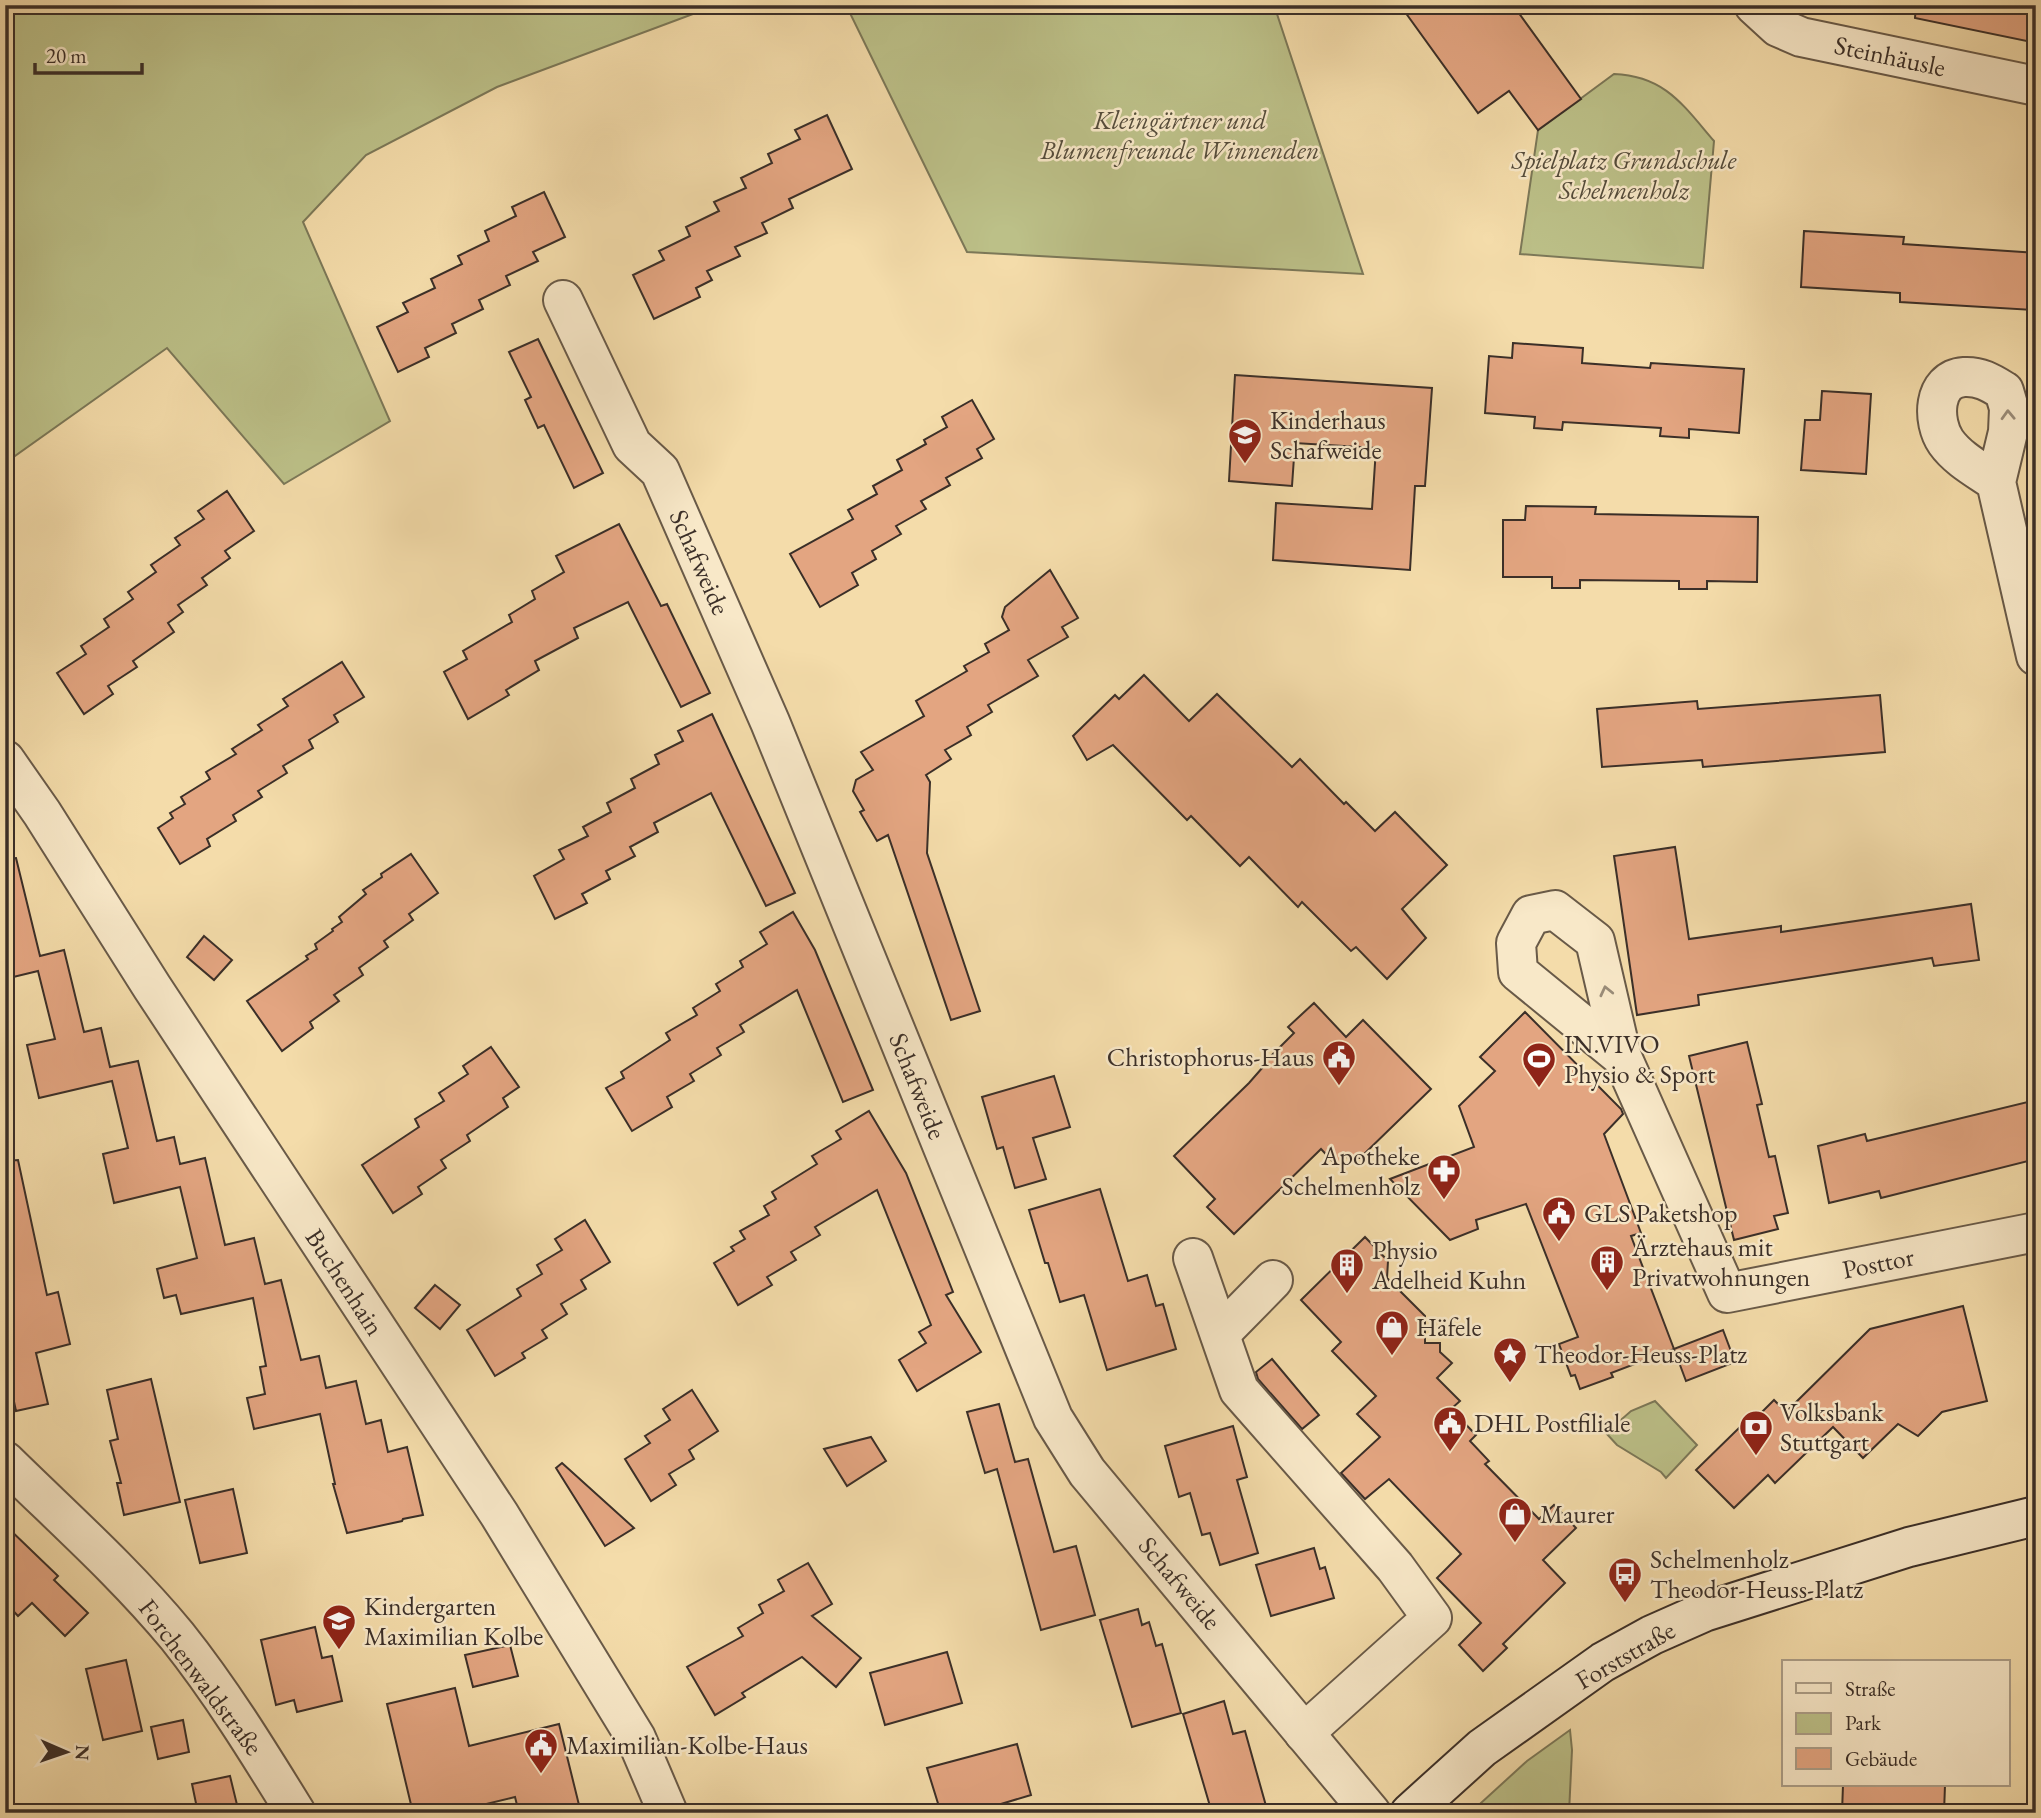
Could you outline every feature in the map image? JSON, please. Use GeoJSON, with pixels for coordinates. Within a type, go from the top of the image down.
{"type":"FeatureCollection","features":[{"type":"Feature","properties":{"kind":"street","name":"Steinhäusle"},"geometry":{"type":"LineString","coordinates":[[1755,5],[1778,27],[1801,37],[2036,86]]}},
{"type":"Feature","properties":{"kind":"street","name":"Schafweide"},"geometry":{"type":"LineString","coordinates":[[563,300],[632,445],[660,471],[770,722],[1053,1418],[1087,1472],[1371,1813]]}},
{"type":"Feature","properties":{"kind":"street"},"geometry":{"type":"LineString","coordinates":[[1996,482],[2036,656]]}},
{"type":"Feature","properties":{"kind":"street","name":"Buchenhain"},"geometry":{"type":"LineString","coordinates":[[5,760],[499,1514],[636,1738],[668,1813]]}},
{"type":"Feature","properties":{"kind":"street","name":"Posttor"},"geometry":{"type":"LineString","coordinates":[[1622,1057],[1727,1293],[2036,1232]]}},
{"type":"Feature","properties":{"kind":"street"},"geometry":{"type":"LineString","coordinates":[[1193,1258],[1239,1390],[1395,1567],[1432,1618],[1304,1733]]}},
{"type":"Feature","properties":{"kind":"street"},"geometry":{"type":"LineString","coordinates":[[1220,1334],[1273,1280]]}},
{"type":"Feature","properties":{"kind":"street","name":"Forchenwaldstraße"},"geometry":{"type":"LineString","coordinates":[[5,1461],[148,1602],[178,1638],[239,1724],[296,1813]]}},
{"type":"Feature","properties":{"kind":"street","name":"Forststraße"},"geometry":{"type":"LineString","coordinates":[[1410,1813],[1482,1748],[1603,1662],[1652,1635],[1704,1612],[1909,1547],[2036,1516]]}},
{"type":"Feature","properties":{"kind":"green space"},"geometry":{"type":"Polygon","coordinates":[[[5,5],[725,5],[709,8],[497,87],[366,155],[303,222],[390,421],[284,484],[167,348],[5,463],[5,5]]]}},
{"type":"Feature","properties":{"kind":"green space","name":"Kleingärtner und Blumenfreunde Winnenden"},"geometry":{"type":"Polygon","coordinates":[[[846,5],[1274,5],[1363,274],[967,252],[846,5]]]}},
{"type":"Feature","properties":{"kind":"green space","name":"Spielplatz Grundschule Schelmenholz"},"geometry":{"type":"Polygon","coordinates":[[[1614,74],[1647,80],[1672,95],[1714,141],[1703,268],[1520,254],[1538,130],[1614,74]]]}},
{"type":"Feature","properties":{"kind":"green space"},"geometry":{"type":"Polygon","coordinates":[[[1655,1401],[1697,1445],[1666,1478],[1661,1472],[1617,1445],[1606,1433],[1631,1411],[1655,1401]]]}},
{"type":"Feature","properties":{"kind":"green space"},"geometry":{"type":"Polygon","coordinates":[[[1570,1730],[1572,1750],[1569,1813],[1470,1813],[1527,1761],[1570,1730]]]}},
{"type":"Feature","properties":{"kind":"building"},"geometry":{"type":"Polygon","coordinates":[[[1400,5],[1513,5],[1581,99],[1538,130],[1509,91],[1478,113],[1400,5]]]}},
{"type":"Feature","properties":{"kind":"building"},"geometry":{"type":"Polygon","coordinates":[[[1916,5],[2036,5],[2036,43],[1915,18],[1916,5]]]}},
{"type":"Feature","properties":{"kind":"building"},"geometry":{"type":"Polygon","coordinates":[[[827,115],[852,169],[789,199],[793,208],[762,223],[767,233],[735,247],[740,256],[707,271],[712,280],[696,288],[700,297],[654,319],[633,275],[664,260],[659,251],[690,236],[686,227],[719,211],[714,202],[746,188],[741,178],[772,163],[768,154],[800,139],[795,130],[827,115]]]}},
{"type":"Feature","properties":{"kind":"building"},"geometry":{"type":"Polygon","coordinates":[[[544,192],[565,237],[533,252],[538,261],[506,276],[510,285],[479,300],[483,309],[452,324],[456,333],[425,348],[429,357],[398,372],[377,327],[408,312],[403,303],[435,288],[431,279],[462,264],[458,256],[489,241],[485,231],[516,216],[512,207],[544,192]]]}},
{"type":"Feature","properties":{"kind":"building"},"geometry":{"type":"Polygon","coordinates":[[[1804,231],[1904,237],[1903,244],[2036,253],[2036,305],[2033,305],[2033,310],[1900,302],[1900,293],[1801,287],[1804,231]]]}},
{"type":"Feature","properties":{"kind":"building"},"geometry":{"type":"Polygon","coordinates":[[[538,339],[603,473],[574,488],[544,425],[538,428],[525,400],[531,397],[509,352],[538,339]]]}},
{"type":"Feature","properties":{"kind":"building"},"geometry":{"type":"Polygon","coordinates":[[[1513,343],[1583,348],[1582,363],[1650,368],[1651,363],[1744,369],[1739,433],[1689,429],[1689,438],[1660,436],[1661,428],[1563,422],[1562,430],[1534,428],[1535,417],[1485,413],[1489,356],[1512,358],[1513,343]]]}},
{"type":"Feature","properties":{"kind":"building"},"geometry":{"type":"Polygon","coordinates":[[[1235,375],[1432,388],[1425,486],[1415,486],[1410,570],[1273,560],[1276,503],[1372,509],[1376,448],[1295,443],[1292,486],[1229,481],[1235,375]]]}},
{"type":"Feature","properties":{"kind":"building"},"geometry":{"type":"Polygon","coordinates":[[[1822,391],[1871,394],[1866,474],[1801,470],[1805,420],[1820,420],[1822,391]]]}},
{"type":"Feature","properties":{"kind":"building"},"geometry":{"type":"Polygon","coordinates":[[[972,400],[994,439],[977,449],[982,458],[946,478],[950,485],[921,501],[926,509],[896,526],[901,534],[872,551],[876,559],[852,573],[858,585],[820,607],[790,554],[853,519],[848,510],[877,494],[873,486],[902,470],[897,460],[926,444],[924,440],[947,427],[942,417],[972,400]]]}},
{"type":"Feature","properties":{"kind":"building"},"geometry":{"type":"Polygon","coordinates":[[[227,491],[254,531],[225,551],[230,558],[202,578],[207,585],[178,605],[183,612],[168,623],[174,632],[133,661],[137,667],[108,686],[113,694],[84,714],[57,673],[86,654],[81,646],[109,627],[104,619],[133,599],[128,592],[156,572],[151,565],[180,545],[175,538],[204,519],[198,511],[227,491]]]}},
{"type":"Feature","properties":{"kind":"building"},"geometry":{"type":"Polygon","coordinates":[[[1526,506],[1596,507],[1595,514],[1758,517],[1757,582],[1707,581],[1707,589],[1679,589],[1679,581],[1580,580],[1580,588],[1552,588],[1552,577],[1503,577],[1503,520],[1525,520],[1526,506]]]}},
{"type":"Feature","properties":{"kind":"building"},"geometry":{"type":"Polygon","coordinates":[[[619,524],[661,606],[667,604],[710,693],[681,707],[628,602],[574,628],[578,638],[535,661],[539,670],[506,690],[509,695],[468,719],[444,672],[467,659],[463,651],[512,622],[509,615],[535,599],[532,591],[564,572],[556,556],[619,524]]]}},
{"type":"Feature","properties":{"kind":"building"},"geometry":{"type":"Polygon","coordinates":[[[1050,570],[1078,618],[1062,627],[1068,637],[1028,660],[1038,676],[988,705],[992,712],[967,727],[971,735],[945,750],[951,759],[926,775],[930,782],[927,853],[980,1011],[951,1020],[888,835],[877,841],[860,812],[864,810],[853,791],[856,780],[873,770],[861,752],[924,716],[916,701],[967,671],[964,666],[989,652],[985,644],[1009,630],[1002,617],[1005,607],[1050,570]]]}},
{"type":"Feature","properties":{"kind":"building"},"geometry":{"type":"Polygon","coordinates":[[[342,662],[364,697],[334,715],[338,722],[309,740],[313,748],[283,766],[287,773],[258,791],[262,797],[233,815],[236,821],[207,839],[210,846],[180,864],[158,828],[173,818],[170,813],[185,804],[181,797],[210,779],[206,772],[236,754],[232,749],[262,730],[258,725],[288,706],[283,699],[342,662]]]}},
{"type":"Feature","properties":{"kind":"building"},"geometry":{"type":"Polygon","coordinates":[[[1144,675],[1189,721],[1217,694],[1292,767],[1300,759],[1375,831],[1395,812],[1447,865],[1402,909],[1426,938],[1387,979],[1356,947],[1351,951],[1302,902],[1298,907],[1249,857],[1240,866],[1191,816],[1187,820],[1113,745],[1087,760],[1073,736],[1115,695],[1119,699],[1144,675]]]}},
{"type":"Feature","properties":{"kind":"building"},"geometry":{"type":"Polygon","coordinates":[[[1880,695],[1885,752],[1703,767],[1702,760],[1602,767],[1597,709],[1697,701],[1698,709],[1880,695]]]}},
{"type":"Feature","properties":{"kind":"building"},"geometry":{"type":"Polygon","coordinates":[[[712,714],[795,893],[766,906],[711,793],[654,823],[658,832],[630,847],[635,856],[606,871],[610,879],[582,894],[587,903],[555,919],[534,876],[564,859],[559,850],[588,836],[583,827],[611,812],[607,803],[635,788],[631,779],[659,764],[655,755],[683,741],[678,731],[712,714]]]}},
{"type":"Feature","properties":{"kind":"building"},"geometry":{"type":"Polygon","coordinates":[[[1675,847],[1689,939],[1781,926],[1781,932],[1971,904],[1979,960],[1934,966],[1932,958],[1698,995],[1699,1005],[1637,1015],[1614,856],[1675,847]]]}},
{"type":"Feature","properties":{"kind":"building"},"geometry":{"type":"Polygon","coordinates":[[[411,854],[438,893],[409,914],[413,920],[384,941],[388,947],[359,968],[363,975],[334,995],[339,1001],[310,1022],[313,1028],[282,1051],[247,1001],[308,959],[306,956],[317,949],[315,944],[342,922],[339,917],[366,894],[363,890],[411,854]]]}},
{"type":"Feature","properties":{"kind":"building"},"geometry":{"type":"Polygon","coordinates":[[[16,858],[40,956],[64,950],[84,1032],[101,1028],[110,1067],[138,1061],[157,1141],[174,1137],[180,1164],[205,1158],[225,1245],[254,1238],[265,1284],[281,1280],[301,1360],[319,1356],[326,1388],[356,1381],[366,1424],[381,1420],[388,1452],[407,1447],[423,1515],[347,1533],[333,1484],[320,1414],[254,1429],[247,1398],[265,1394],[260,1367],[266,1366],[253,1298],[181,1314],[176,1295],[164,1298],[157,1269],[197,1258],[180,1187],[114,1203],[103,1154],[128,1148],[112,1081],[39,1098],[27,1045],[55,1039],[38,971],[5,979],[5,859],[16,858]]]}},
{"type":"Feature","properties":{"kind":"building"},"geometry":{"type":"Polygon","coordinates":[[[793,912],[815,950],[873,1090],[843,1102],[797,990],[740,1025],[744,1032],[717,1048],[721,1055],[690,1074],[694,1081],[667,1097],[672,1107],[632,1131],[606,1088],[624,1078],[621,1072],[670,1040],[666,1033],[697,1015],[693,1008],[720,991],[716,984],[743,967],[740,961],[767,944],[760,932],[793,912]]]}},
{"type":"Feature","properties":{"kind":"building"},"geometry":{"type":"Polygon","coordinates":[[[204,936],[232,960],[214,980],[187,957],[204,936]]]}},
{"type":"Feature","properties":{"kind":"building"},"geometry":{"type":"Polygon","coordinates":[[[1314,1003],[1346,1037],[1363,1020],[1431,1089],[1360,1158],[1347,1156],[1337,1166],[1321,1149],[1234,1234],[1207,1207],[1215,1199],[1174,1156],[1249,1083],[1263,1067],[1261,1066],[1294,1033],[1288,1027],[1314,1003]]]}},
{"type":"Feature","properties":{"kind":"building"},"geometry":{"type":"Polygon","coordinates":[[[1525,1012],[1621,1109],[1623,1114],[1604,1134],[1641,1233],[1631,1236],[1674,1349],[1611,1373],[1613,1377],[1580,1389],[1575,1375],[1571,1376],[1559,1344],[1578,1337],[1526,1204],[1476,1220],[1478,1229],[1450,1240],[1390,1179],[1474,1147],[1459,1106],[1495,1071],[1480,1057],[1525,1012]]]}},
{"type":"Feature","properties":{"kind":"building"},"geometry":{"type":"Polygon","coordinates":[[[1747,1042],[1762,1104],[1757,1105],[1769,1157],[1775,1156],[1788,1213],[1774,1216],[1778,1229],[1734,1240],[1689,1056],[1747,1042]]]}},
{"type":"Feature","properties":{"kind":"building"},"geometry":{"type":"Polygon","coordinates":[[[491,1047],[519,1087],[503,1098],[508,1107],[467,1135],[470,1141],[441,1160],[446,1168],[418,1187],[422,1194],[393,1213],[362,1165],[419,1127],[415,1119],[444,1101],[439,1093],[468,1074],[463,1066],[491,1047]]]}},
{"type":"Feature","properties":{"kind":"building"},"geometry":{"type":"Polygon","coordinates":[[[1054,1076],[1070,1127],[1033,1138],[1046,1179],[1015,1188],[1003,1147],[997,1149],[982,1097],[1054,1076]]]}},
{"type":"Feature","properties":{"kind":"building"},"geometry":{"type":"Polygon","coordinates":[[[2036,1100],[2036,1159],[1881,1198],[1879,1191],[1829,1203],[1818,1146],[1865,1134],[1867,1141],[2036,1100]]]}},
{"type":"Feature","properties":{"kind":"building"},"geometry":{"type":"Polygon","coordinates":[[[869,1111],[906,1173],[953,1292],[946,1295],[981,1352],[917,1391],[899,1360],[926,1343],[919,1332],[931,1325],[877,1190],[815,1227],[820,1235],[791,1252],[796,1260],[767,1277],[772,1285],[738,1305],[714,1263],[734,1251],[731,1247],[745,1239],[740,1231],[769,1215],[764,1206],[776,1199],[772,1192],[817,1164],[812,1156],[841,1139],[836,1131],[869,1111]]]}},
{"type":"Feature","properties":{"kind":"building"},"geometry":{"type":"Polygon","coordinates":[[[18,1160],[47,1295],[58,1292],[70,1344],[36,1353],[48,1404],[16,1411],[5,1360],[5,1161],[18,1160]]]}},
{"type":"Feature","properties":{"kind":"building"},"geometry":{"type":"Polygon","coordinates":[[[1100,1189],[1128,1281],[1147,1275],[1156,1306],[1163,1304],[1176,1349],[1107,1370],[1084,1295],[1060,1302],[1029,1210],[1100,1189]]]}},
{"type":"Feature","properties":{"kind":"building"},"geometry":{"type":"Polygon","coordinates":[[[585,1220],[610,1262],[581,1280],[586,1289],[561,1304],[567,1314],[542,1330],[547,1338],[522,1353],[525,1358],[495,1376],[467,1330],[521,1296],[517,1289],[542,1274],[537,1265],[562,1250],[555,1239],[585,1220]]]}},
{"type":"Feature","properties":{"kind":"building"},"geometry":{"type":"Polygon","coordinates":[[[1365,1237],[1388,1261],[1387,1278],[1425,1316],[1425,1343],[1440,1343],[1440,1352],[1452,1363],[1437,1378],[1460,1401],[1451,1409],[1476,1435],[1470,1441],[1489,1461],[1485,1464],[1539,1519],[1554,1505],[1576,1528],[1543,1560],[1565,1583],[1503,1644],[1507,1648],[1483,1671],[1459,1645],[1481,1623],[1437,1578],[1461,1554],[1389,1479],[1365,1499],[1341,1473],[1380,1437],[1357,1414],[1376,1396],[1332,1351],[1341,1342],[1301,1300],[1365,1237]]]}},
{"type":"Feature","properties":{"kind":"building"},"geometry":{"type":"Polygon","coordinates":[[[435,1285],[460,1305],[440,1329],[415,1308],[435,1285]]]}},
{"type":"Feature","properties":{"kind":"building"},"geometry":{"type":"Polygon","coordinates":[[[1963,1306],[1987,1401],[1942,1412],[1918,1436],[1898,1424],[1863,1458],[1833,1427],[1775,1483],[1768,1475],[1734,1508],[1696,1470],[1740,1427],[1743,1431],[1774,1400],[1786,1412],[1870,1329],[1963,1306]]]}},
{"type":"Feature","properties":{"kind":"building"},"geometry":{"type":"Polygon","coordinates":[[[1723,1330],[1735,1362],[1686,1381],[1674,1349],[1723,1330]]]}},
{"type":"Feature","properties":{"kind":"building"},"geometry":{"type":"Polygon","coordinates":[[[1272,1359],[1319,1415],[1302,1429],[1258,1379],[1256,1372],[1272,1359]]]}},
{"type":"Feature","properties":{"kind":"building"},"geometry":{"type":"Polygon","coordinates":[[[151,1379],[180,1502],[124,1515],[117,1483],[121,1483],[110,1441],[118,1439],[107,1390],[151,1379]]]}},
{"type":"Feature","properties":{"kind":"building"},"geometry":{"type":"Polygon","coordinates":[[[692,1390],[718,1431],[689,1450],[694,1459],[669,1474],[676,1485],[651,1501],[625,1459],[650,1443],[645,1436],[670,1420],[663,1409],[692,1390]]]}},
{"type":"Feature","properties":{"kind":"building"},"geometry":{"type":"Polygon","coordinates":[[[999,1404],[1015,1462],[1028,1459],[1054,1552],[1076,1546],[1095,1615],[1041,1630],[997,1469],[985,1473],[967,1412],[999,1404]]]}},
{"type":"Feature","properties":{"kind":"building"},"geometry":{"type":"Polygon","coordinates":[[[1233,1426],[1247,1477],[1237,1480],[1258,1553],[1220,1565],[1210,1533],[1202,1535],[1190,1493],[1179,1497],[1165,1446],[1233,1426]]]}},
{"type":"Feature","properties":{"kind":"building"},"geometry":{"type":"Polygon","coordinates":[[[871,1437],[886,1461],[847,1486],[824,1449],[871,1437]]]}},
{"type":"Feature","properties":{"kind":"building"},"geometry":{"type":"Polygon","coordinates":[[[562,1463],[634,1528],[605,1546],[556,1468],[562,1463]]]}},
{"type":"Feature","properties":{"kind":"building"},"geometry":{"type":"Polygon","coordinates":[[[233,1489],[247,1553],[200,1563],[185,1500],[233,1489]]]}},
{"type":"Feature","properties":{"kind":"building"},"geometry":{"type":"Polygon","coordinates":[[[5,1525],[58,1576],[54,1580],[88,1613],[65,1636],[32,1603],[18,1616],[5,1602],[5,1525]]]}},
{"type":"Feature","properties":{"kind":"building"},"geometry":{"type":"Polygon","coordinates":[[[1314,1548],[1320,1569],[1325,1567],[1334,1598],[1271,1616],[1256,1565],[1314,1548]]]}},
{"type":"Feature","properties":{"kind":"building"},"geometry":{"type":"Polygon","coordinates":[[[808,1563],[832,1604],[812,1616],[861,1658],[836,1687],[802,1657],[742,1693],[745,1697],[715,1715],[687,1667],[743,1636],[738,1628],[763,1613],[759,1605],[784,1591],[778,1580],[808,1563]]]}},
{"type":"Feature","properties":{"kind":"building"},"geometry":{"type":"Polygon","coordinates":[[[1138,1609],[1142,1625],[1149,1622],[1156,1646],[1162,1644],[1181,1713],[1132,1727],[1100,1620],[1138,1609]]]}},
{"type":"Feature","properties":{"kind":"building"},"geometry":{"type":"Polygon","coordinates":[[[315,1627],[322,1658],[332,1656],[342,1701],[297,1712],[294,1700],[276,1705],[261,1640],[315,1627]]]}},
{"type":"Feature","properties":{"kind":"building"},"geometry":{"type":"Polygon","coordinates":[[[510,1645],[518,1676],[473,1687],[465,1655],[510,1645]]]}},
{"type":"Feature","properties":{"kind":"building"},"geometry":{"type":"Polygon","coordinates":[[[947,1652],[962,1703],[885,1725],[870,1673],[947,1652]]]}},
{"type":"Feature","properties":{"kind":"building"},"geometry":{"type":"Polygon","coordinates":[[[126,1660],[142,1731],[103,1740],[86,1669],[126,1660]]]}},
{"type":"Feature","properties":{"kind":"building"},"geometry":{"type":"Polygon","coordinates":[[[455,1688],[469,1746],[559,1724],[581,1813],[519,1813],[515,1797],[449,1813],[413,1813],[387,1704],[455,1688]]]}},
{"type":"Feature","properties":{"kind":"building"},"geometry":{"type":"Polygon","coordinates":[[[1224,1701],[1233,1734],[1245,1731],[1268,1813],[1212,1813],[1183,1714],[1224,1701]]]}},
{"type":"Feature","properties":{"kind":"building"},"geometry":{"type":"Polygon","coordinates":[[[183,1720],[189,1752],[158,1759],[151,1727],[183,1720]]]}},
{"type":"Feature","properties":{"kind":"building"},"geometry":{"type":"Polygon","coordinates":[[[1017,1744],[1031,1795],[971,1813],[941,1813],[927,1768],[1017,1744]]]}},
{"type":"Feature","properties":{"kind":"building"},"geometry":{"type":"Polygon","coordinates":[[[230,1776],[239,1813],[198,1813],[192,1784],[230,1776]]]}},
{"type":"Feature","properties":{"kind":"building"},"geometry":{"type":"Polygon","coordinates":[[[1843,1786],[1945,1786],[1944,1813],[1842,1813],[1843,1786]]]}},
{"type":"Feature","properties":{"kind":"place","name":"Kinderhaus Schafweide"},"geometry":{"type":"Point","coordinates":[1245,465]}},
{"type":"Feature","properties":{"kind":"place","name":"Christophorus-Haus"},"geometry":{"type":"Point","coordinates":[1339,1087]}},
{"type":"Feature","properties":{"kind":"place","name":"IN.VIVO Physio & Sport"},"geometry":{"type":"Point","coordinates":[1539,1089]}},
{"type":"Feature","properties":{"kind":"place","name":"Apotheke Schelmenholz"},"geometry":{"type":"Point","coordinates":[1444,1201]}},
{"type":"Feature","properties":{"kind":"place","name":"GLS Paketshop"},"geometry":{"type":"Point","coordinates":[1559,1243]}},
{"type":"Feature","properties":{"kind":"place","name":"Ärztehaus mit Privatwohnungen"},"geometry":{"type":"Point","coordinates":[1607,1292]}},
{"type":"Feature","properties":{"kind":"place","name":"Physio Adelheid Kuhn"},"geometry":{"type":"Point","coordinates":[1347,1295]}},
{"type":"Feature","properties":{"kind":"place","name":"Häfele"},"geometry":{"type":"Point","coordinates":[1392,1357]}},
{"type":"Feature","properties":{"kind":"place","name":"Theodor-Heuss-Platz"},"geometry":{"type":"Point","coordinates":[1510,1384]}},
{"type":"Feature","properties":{"kind":"place","name":"DHL Postfiliale"},"geometry":{"type":"Point","coordinates":[1450,1453]}},
{"type":"Feature","properties":{"kind":"place","name":"Volksbank Stuttgart"},"geometry":{"type":"Point","coordinates":[1756,1457]}},
{"type":"Feature","properties":{"kind":"place","name":"Maurer"},"geometry":{"type":"Point","coordinates":[1515,1544]}},
{"type":"Feature","properties":{"kind":"place","name":"Schelmenholz Theodor-Heuss-Platz"},"geometry":{"type":"Point","coordinates":[1625,1604]}},
{"type":"Feature","properties":{"kind":"place","name":"Kindergarten Maximilian Kolbe"},"geometry":{"type":"Point","coordinates":[339,1651]}},
{"type":"Feature","properties":{"kind":"place","name":"Maximilian-Kolbe-Haus"},"geometry":{"type":"Point","coordinates":[541,1775]}}]}
